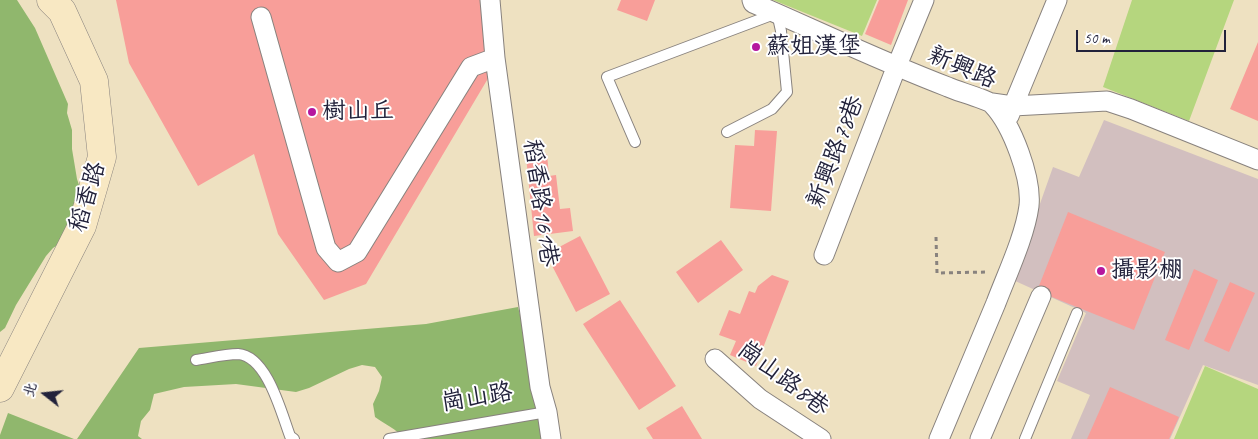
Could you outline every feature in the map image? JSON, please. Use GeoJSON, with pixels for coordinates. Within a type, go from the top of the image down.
{"type":"FeatureCollection","features":[{"type":"Feature","properties":{"kind":"street","name":"稻香路"},"geometry":{"type":"LineString","coordinates":[[0,388],[82,226],[102,157],[94,81],[62,11],[52,0]]}},
{"type":"Feature","properties":{"kind":"street","name":"稻香路161巷"},"geometry":{"type":"LineString","coordinates":[[490,0],[540,387],[547,412]]}},
{"type":"Feature","properties":{"kind":"street","name":"新興路"},"geometry":{"type":"LineString","coordinates":[[752,0],[754,3],[896,68],[992,103],[1013,135],[1021,155],[1027,180],[1029,205],[1008,271],[939,439]]}},
{"type":"Feature","properties":{"kind":"street","name":"新興路78巷"},"geometry":{"type":"LineString","coordinates":[[824,254],[924,0]]}},
{"type":"Feature","properties":{"kind":"street"},"geometry":{"type":"LineString","coordinates":[[1006,124],[1057,0]]}},
{"type":"Feature","properties":{"kind":"street"},"geometry":{"type":"LineString","coordinates":[[261,17],[326,248],[338,262],[357,252],[471,67],[496,58]]}},
{"type":"Feature","properties":{"kind":"street"},"geometry":{"type":"LineString","coordinates":[[992,103],[1013,106],[1107,101],[1258,160]]}},
{"type":"Feature","properties":{"kind":"street"},"geometry":{"type":"LineString","coordinates":[[980,439],[1041,296]]}},
{"type":"Feature","properties":{"kind":"street","name":"崗山路8巷"},"geometry":{"type":"LineString","coordinates":[[715,359],[760,399],[821,439]]}},
{"type":"Feature","properties":{"kind":"street","name":"崗山路"},"geometry":{"type":"LineString","coordinates":[[547,412],[551,439]]}},
{"type":"Feature","properties":{"kind":"lane"},"geometry":{"type":"LineString","coordinates":[[635,142],[607,77],[776,13],[781,31],[787,92],[772,108],[727,132]]}},
{"type":"Feature","properties":{"kind":"lane"},"geometry":{"type":"LineString","coordinates":[[1025,439],[1077,313]]}},
{"type":"Feature","properties":{"kind":"lane"},"geometry":{"type":"LineString","coordinates":[[196,360],[239,354],[254,360],[265,372],[290,436],[294,439]]}},
{"type":"Feature","properties":{"kind":"lane","name":"崗山路"},"geometry":{"type":"LineString","coordinates":[[389,439],[547,412]]}},
{"type":"Feature","properties":{"kind":"path"},"geometry":{"type":"LineString","coordinates":[[936,237],[938,273],[1008,271]]}},
{"type":"Feature","properties":{"kind":"shaded area"},"geometry":{"type":"Polygon","coordinates":[[[1104,120],[1258,179],[1258,385],[1203,365],[1170,439],[1071,439],[1090,395],[1057,381],[1086,313],[1013,280],[1053,167],[1079,177],[1104,120]]]}},
{"type":"Feature","properties":{"kind":"green space"},"geometry":{"type":"Polygon","coordinates":[[[0,0],[17,0],[35,28],[68,104],[67,113],[72,130],[72,149],[80,188],[71,212],[72,230],[67,239],[53,248],[46,256],[16,305],[5,328],[0,332],[0,0]]]}},
{"type":"Feature","properties":{"kind":"green space"},"geometry":{"type":"Polygon","coordinates":[[[773,0],[877,0],[862,36],[773,0]]]}},
{"type":"Feature","properties":{"kind":"green space"},"geometry":{"type":"Polygon","coordinates":[[[1132,0],[1234,0],[1189,121],[1103,87],[1132,0]]]}},
{"type":"Feature","properties":{"kind":"green space"},"geometry":{"type":"Polygon","coordinates":[[[518,307],[552,439],[403,439],[394,429],[375,417],[373,404],[379,391],[382,377],[375,367],[362,365],[296,392],[236,384],[184,387],[154,394],[150,410],[141,421],[138,436],[142,439],[77,439],[139,348],[426,324],[518,307]]]}},
{"type":"Feature","properties":{"kind":"green space"},"geometry":{"type":"Polygon","coordinates":[[[1205,366],[1258,389],[1258,439],[1174,439],[1205,366]]]}},
{"type":"Feature","properties":{"kind":"green space"},"geometry":{"type":"Polygon","coordinates":[[[8,413],[74,439],[0,439],[8,413]]]}},
{"type":"Feature","properties":{"kind":"building","name":"樹山丘"},"geometry":{"type":"Polygon","coordinates":[[[116,0],[480,0],[493,70],[366,284],[324,300],[278,234],[254,154],[198,186],[129,63],[116,0]]]}},
{"type":"Feature","properties":{"kind":"building"},"geometry":{"type":"Polygon","coordinates":[[[621,0],[655,0],[647,21],[617,10],[621,0]]]}},
{"type":"Feature","properties":{"kind":"building"},"geometry":{"type":"Polygon","coordinates":[[[879,0],[908,0],[891,45],[865,34],[879,0]]]}},
{"type":"Feature","properties":{"kind":"building"},"geometry":{"type":"Polygon","coordinates":[[[1258,42],[1258,121],[1230,109],[1258,42]]]}},
{"type":"Feature","properties":{"kind":"building"},"geometry":{"type":"Polygon","coordinates":[[[755,130],[777,131],[771,211],[730,208],[735,145],[754,146],[755,130]]]}},
{"type":"Feature","properties":{"kind":"building"},"geometry":{"type":"Polygon","coordinates":[[[547,154],[549,176],[556,175],[560,209],[570,208],[573,231],[534,236],[526,156],[547,154]]]}},
{"type":"Feature","properties":{"kind":"building","name":"攝影棚"},"geometry":{"type":"Polygon","coordinates":[[[1068,212],[1165,252],[1134,330],[1037,291],[1068,212]]]}},
{"type":"Feature","properties":{"kind":"building"},"geometry":{"type":"Polygon","coordinates":[[[580,236],[610,294],[576,312],[546,254],[580,236]]]}},
{"type":"Feature","properties":{"kind":"building"},"geometry":{"type":"Polygon","coordinates":[[[721,240],[743,270],[698,303],[676,272],[721,240]]]}},
{"type":"Feature","properties":{"kind":"building"},"geometry":{"type":"Polygon","coordinates":[[[1194,269],[1218,280],[1189,350],[1165,340],[1194,269]]]}},
{"type":"Feature","properties":{"kind":"building"},"geometry":{"type":"Polygon","coordinates":[[[772,275],[789,281],[756,366],[730,355],[736,341],[719,335],[729,310],[740,314],[749,291],[755,293],[758,286],[772,275]]]}},
{"type":"Feature","properties":{"kind":"building"},"geometry":{"type":"Polygon","coordinates":[[[1230,282],[1255,293],[1229,352],[1204,341],[1230,282]]]}},
{"type":"Feature","properties":{"kind":"building"},"geometry":{"type":"Polygon","coordinates":[[[620,300],[676,386],[639,410],[583,324],[620,300]]]}},
{"type":"Feature","properties":{"kind":"building"},"geometry":{"type":"Polygon","coordinates":[[[1110,387],[1179,417],[1169,439],[1087,439],[1110,387]]]}},
{"type":"Feature","properties":{"kind":"building"},"geometry":{"type":"Polygon","coordinates":[[[682,406],[702,439],[653,439],[646,428],[682,406]]]}},
{"type":"Feature","properties":{"kind":"place","name":"蘇姐漢堡"},"geometry":{"type":"Point","coordinates":[756,47]}},
{"type":"Feature","properties":{"kind":"place","name":"樹山丘"},"geometry":{"type":"Point","coordinates":[312,112]}},
{"type":"Feature","properties":{"kind":"place","name":"攝影棚"},"geometry":{"type":"Point","coordinates":[1101,271]}}]}
